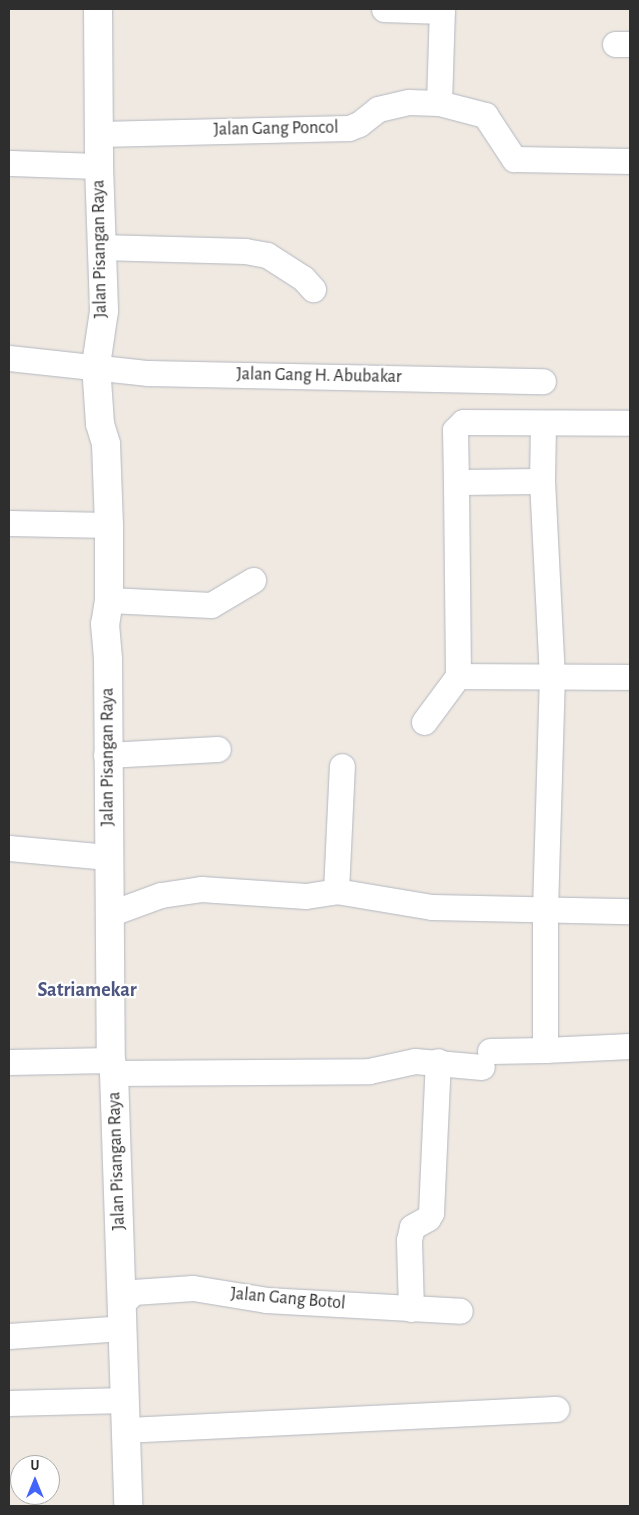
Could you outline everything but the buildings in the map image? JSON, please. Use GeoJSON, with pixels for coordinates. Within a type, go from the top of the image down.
{"type":"FeatureCollection","features":[{"type":"Feature","properties":{"kind":"street","name":"Jalan Pisangan Raya"},"geometry":{"type":"LineString","coordinates":[[98,9],[100,247],[104,311],[96,365],[100,424],[106,444],[109,525],[109,600],[105,624],[108,660],[106,755],[109,914],[128,1506]]}},
{"type":"Feature","properties":{"kind":"street"},"geometry":{"type":"LineString","coordinates":[[384,9],[442,10],[440,103]]}},
{"type":"Feature","properties":{"kind":"street","name":"Jalan Gang Poncol"},"geometry":{"type":"LineString","coordinates":[[99,134],[349,128],[359,124],[378,109],[409,102],[440,103],[485,115],[514,159],[630,161]]}},
{"type":"Feature","properties":{"kind":"street"},"geometry":{"type":"LineString","coordinates":[[9,163],[99,166]]}},
{"type":"Feature","properties":{"kind":"street"},"geometry":{"type":"LineString","coordinates":[[100,247],[246,251],[267,255],[303,278],[313,289]]}},
{"type":"Feature","properties":{"kind":"street","name":"Jalan Gang H. Abubakar"},"geometry":{"type":"LineString","coordinates":[[9,358],[96,365],[148,373],[543,382]]}},
{"type":"Feature","properties":{"kind":"street"},"geometry":{"type":"LineString","coordinates":[[424,722],[458,676],[455,430],[458,425],[463,422],[543,425],[630,423]]}},
{"type":"Feature","properties":{"kind":"street"},"geometry":{"type":"LineString","coordinates":[[543,425],[542,482],[552,678],[544,910],[545,1050]]}},
{"type":"Feature","properties":{"kind":"street"},"geometry":{"type":"LineString","coordinates":[[456,482],[542,482]]}},
{"type":"Feature","properties":{"kind":"street"},"geometry":{"type":"LineString","coordinates":[[9,523],[109,525]]}},
{"type":"Feature","properties":{"kind":"street"},"geometry":{"type":"LineString","coordinates":[[109,600],[204,606],[219,601],[253,580]]}},
{"type":"Feature","properties":{"kind":"street"},"geometry":{"type":"LineString","coordinates":[[458,676],[630,677]]}},
{"type":"Feature","properties":{"kind":"street"},"geometry":{"type":"LineString","coordinates":[[106,755],[218,749]]}},
{"type":"Feature","properties":{"kind":"street"},"geometry":{"type":"LineString","coordinates":[[336,891],[342,766]]}},
{"type":"Feature","properties":{"kind":"street"},"geometry":{"type":"LineString","coordinates":[[9,848],[108,857]]}},
{"type":"Feature","properties":{"kind":"street"},"geometry":{"type":"LineString","coordinates":[[109,914],[161,895],[201,889],[306,896],[336,891],[432,907],[630,912]]}},
{"type":"Feature","properties":{"kind":"street"},"geometry":{"type":"LineString","coordinates":[[9,1062],[369,1071],[415,1061],[486,1059],[545,1050],[630,1046]]}},
{"type":"Feature","properties":{"kind":"street"},"geometry":{"type":"LineString","coordinates":[[412,1308],[409,1240],[412,1227],[428,1218],[431,1213],[438,1061]]}},
{"type":"Feature","properties":{"kind":"street","name":"Jalan Gang Botol"},"geometry":{"type":"LineString","coordinates":[[122,1316],[133,1292],[193,1288],[266,1300],[460,1311]]}},
{"type":"Feature","properties":{"kind":"street"},"geometry":{"type":"LineString","coordinates":[[9,1336],[122,1316]]}},
{"type":"Feature","properties":{"kind":"street"},"geometry":{"type":"LineString","coordinates":[[9,1403],[125,1400]]}},
{"type":"Feature","properties":{"kind":"street"},"geometry":{"type":"LineString","coordinates":[[125,1430],[556,1408]]}},
{"type":"Feature","properties":{"kind":"district","name":"Satriamekar"},"geometry":{"type":"Point","coordinates":[87,990]}}]}
